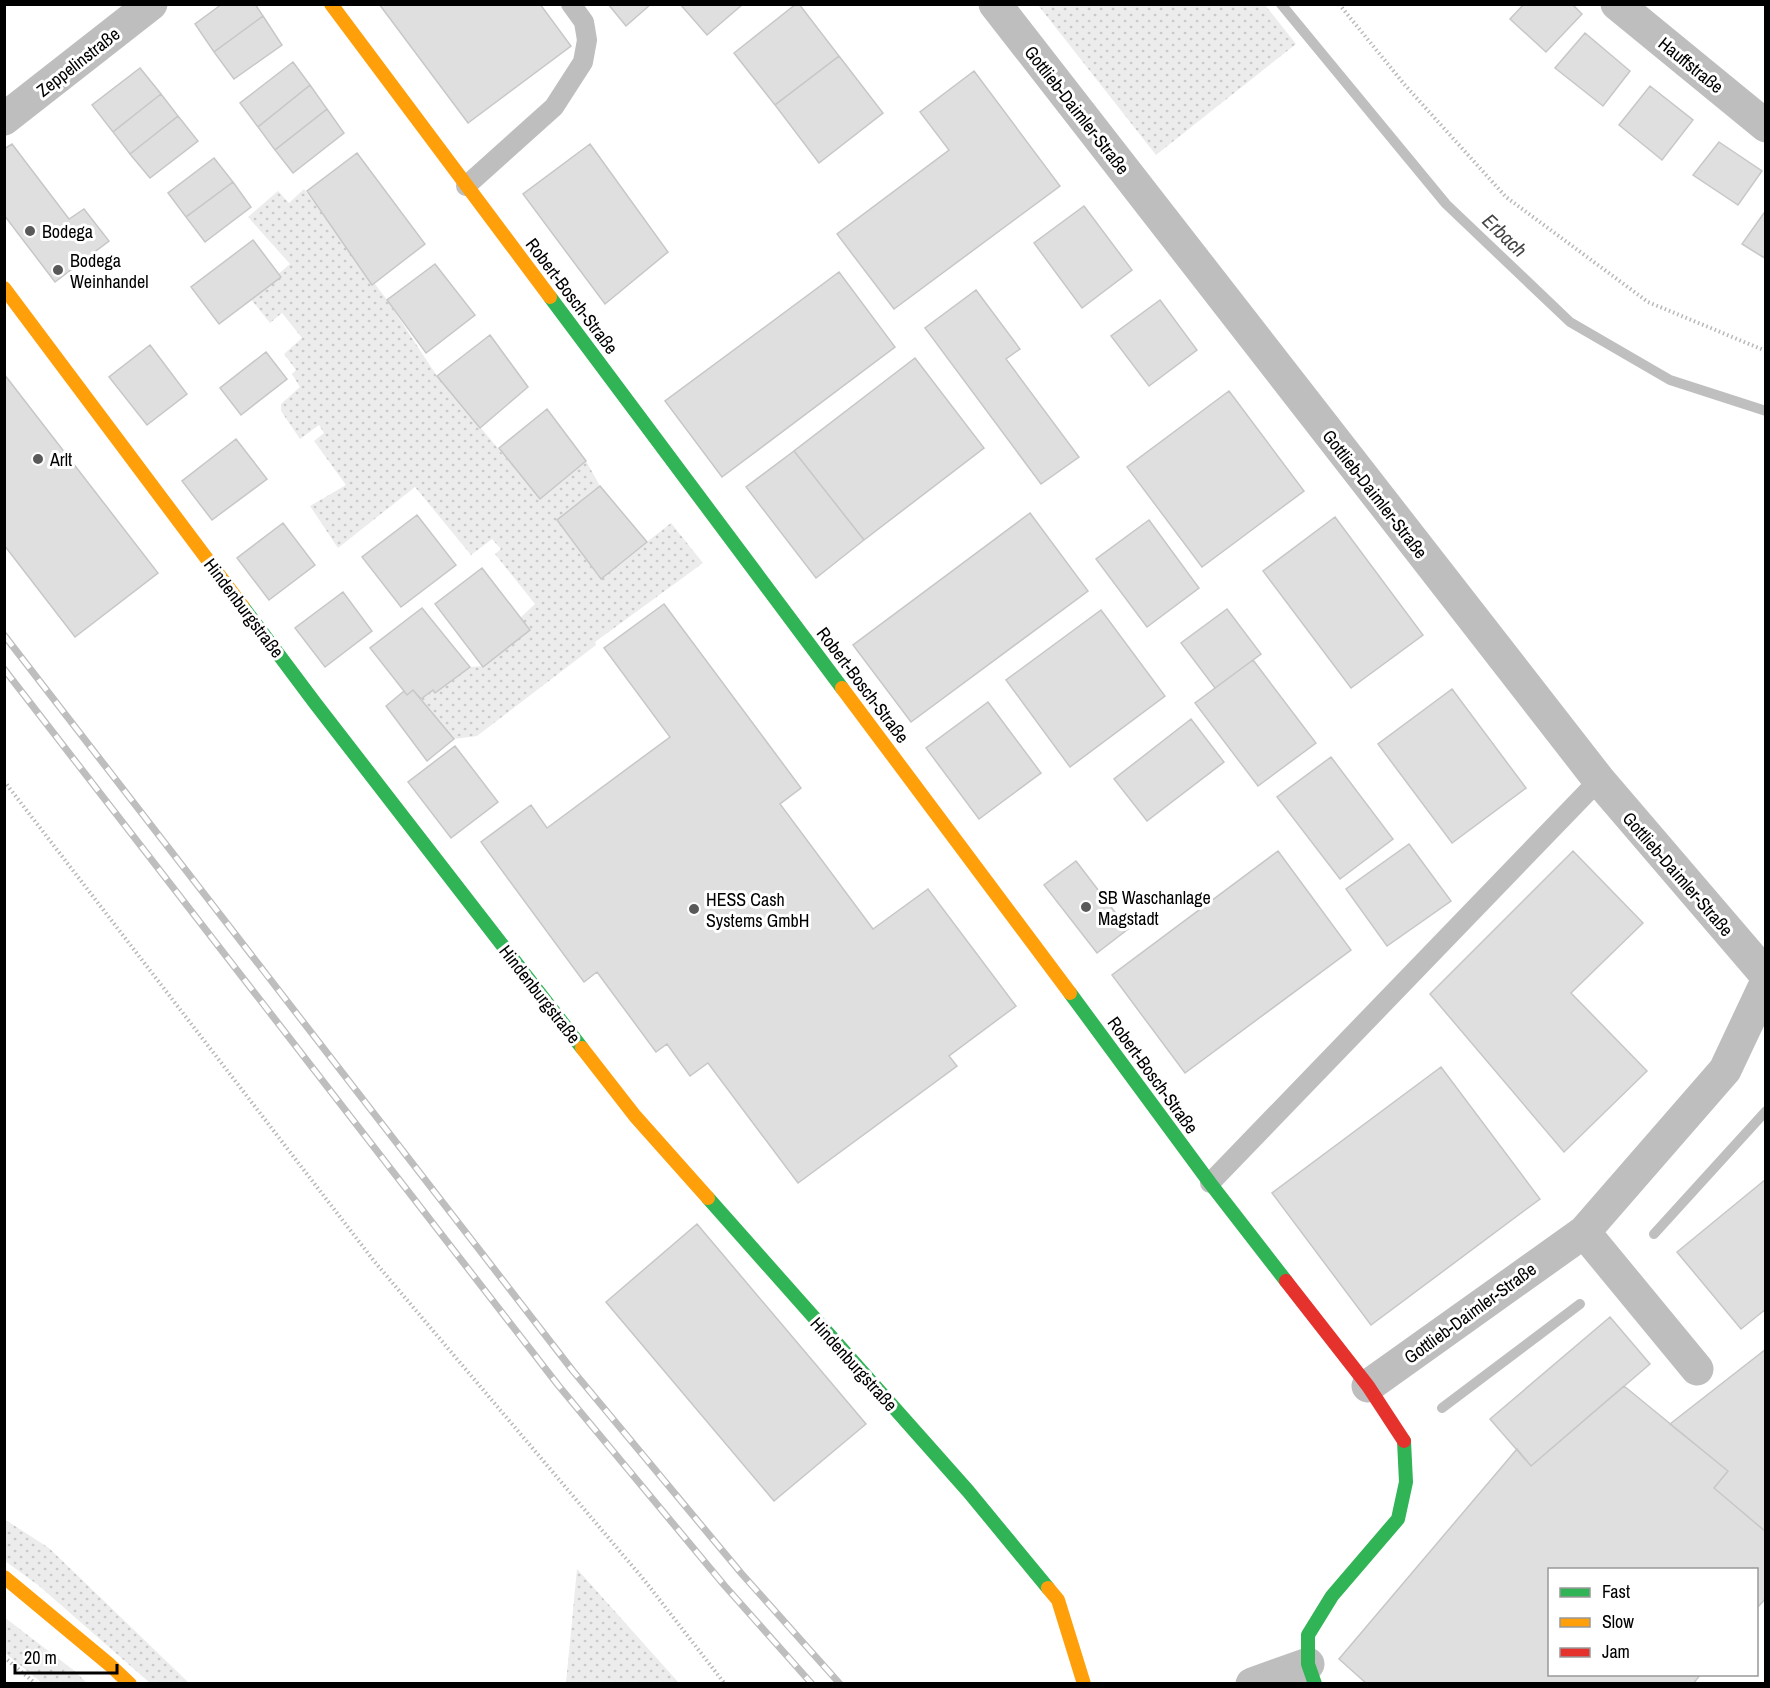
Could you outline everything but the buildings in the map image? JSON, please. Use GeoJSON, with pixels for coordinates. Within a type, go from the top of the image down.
{"type":"FeatureCollection","features":[{"type":"Feature","properties":{"kind":"street","name":"Zeppelinstraße"},"geometry":{"type":"LineString","coordinates":[[4,119],[151,4]]}},
{"type":"Feature","properties":{"kind":"street","name":"Robert-Bosch-Straße"},"geometry":{"type":"LineString","coordinates":[[331,4],[1068,989],[1210,1183],[1368,1386],[1404,1440],[1406,1482],[1398,1519],[1332,1596],[1308,1635],[1311,1674]]}},
{"type":"Feature","properties":{"kind":"street","name":"Gottlieb-Daimler-Straße"},"geometry":{"type":"LineString","coordinates":[[995,4],[1599,780],[1766,975]]}},
{"type":"Feature","properties":{"kind":"street","name":"Hauffstraße"},"geometry":{"type":"LineString","coordinates":[[1617,4],[1766,126]]}},
{"type":"Feature","properties":{"kind":"street","name":"Hindenburgstraße"},"geometry":{"type":"LineString","coordinates":[[4,288],[315,704],[635,1116],[968,1491],[1058,1600],[1083,1683]]}},
{"type":"Feature","properties":{"kind":"street","name":"Gottlieb-Daimler-Straße"},"geometry":{"type":"LineString","coordinates":[[1368,1386],[1584,1232],[1725,1070],[1766,983]]}},
{"type":"Feature","properties":{"kind":"street"},"geometry":{"type":"LineString","coordinates":[[1584,1232],[1697,1369]]}},
{"type":"Feature","properties":{"kind":"street"},"geometry":{"type":"LineString","coordinates":[[4,1577],[130,1683]]}},
{"type":"Feature","properties":{"kind":"street"},"geometry":{"type":"LineString","coordinates":[[1252,1683],[1311,1674]]}},
{"type":"Feature","properties":{"kind":"lane"},"geometry":{"type":"LineString","coordinates":[[466,186],[554,107],[584,62],[587,40],[584,22],[571,4]]}},
{"type":"Feature","properties":{"kind":"lane"},"geometry":{"type":"LineString","coordinates":[[1210,1183],[1599,780]]}},
{"type":"Feature","properties":{"kind":"path"},"geometry":{"type":"LineString","coordinates":[[1339,4],[1404,84],[1506,197],[1648,302],[1766,351]]}},
{"type":"Feature","properties":{"kind":"path"},"geometry":{"type":"LineString","coordinates":[[4,781],[374,1261],[645,1581],[725,1683]]}},
{"type":"Feature","properties":{"kind":"path"},"geometry":{"type":"LineString","coordinates":[[4,1657],[36,1683]]}},
{"type":"Feature","properties":{"kind":"shaded area"},"geometry":{"type":"Polygon","coordinates":[[[1038,5],[1265,5],[1296,44],[1156,155],[1038,5]]]}},
{"type":"Feature","properties":{"kind":"shaded area"},"geometry":{"type":"Polygon","coordinates":[[[304,189],[387,300],[437,376],[540,498],[586,461],[600,486],[557,520],[600,579],[671,523],[703,563],[595,642],[596,645],[477,736],[454,739],[421,699],[433,690],[436,693],[470,667],[483,666],[520,618],[535,604],[495,554],[501,549],[492,539],[471,555],[415,487],[338,548],[310,506],[346,485],[314,441],[324,433],[319,425],[300,439],[281,411],[281,404],[300,387],[292,374],[296,370],[284,354],[302,338],[282,313],[270,323],[250,298],[290,264],[248,217],[278,191],[289,203],[304,189]]]}},
{"type":"Feature","properties":{"kind":"shaded area"},"geometry":{"type":"Polygon","coordinates":[[[4,1519],[49,1548],[189,1683],[150,1683],[38,1585],[5,1561],[4,1519]]]}},
{"type":"Feature","properties":{"kind":"shaded area"},"geometry":{"type":"Polygon","coordinates":[[[577,1569],[679,1683],[566,1683],[577,1569]]]}},
{"type":"Feature","properties":{"kind":"shaded area"},"geometry":{"type":"Polygon","coordinates":[[[4,1617],[87,1683],[42,1683],[5,1653],[4,1617]]]}},
{"type":"Feature","properties":{"kind":"waterway","name":"Erbach"},"geometry":{"type":"LineString","coordinates":[[1281,4],[1446,204],[1570,322],[1670,380],[1766,411]]}},
{"type":"Feature","properties":{"kind":"waterway"},"geometry":{"type":"LineString","coordinates":[[1654,1234],[1766,1111]]}},
{"type":"Feature","properties":{"kind":"waterway"},"geometry":{"type":"LineString","coordinates":[[1442,1408],[1580,1304]]}},
{"type":"Feature","properties":{"kind":"railway"},"geometry":{"type":"LineString","coordinates":[[4,635],[573,1371],[741,1573],[840,1684]]}},
{"type":"Feature","properties":{"kind":"railway"},"geometry":{"type":"LineString","coordinates":[[4,669],[558,1385],[724,1585],[812,1684]]}},
{"type":"Feature","properties":{"kind":"traffic: fast"},"geometry":{"type":"LineString","coordinates":[[550,297],[842,688]]}},
{"type":"Feature","properties":{"kind":"traffic: fast"},"geometry":{"type":"LineString","coordinates":[[243,607],[582,1048]]}},
{"type":"Feature","properties":{"kind":"traffic: fast"},"geometry":{"type":"LineString","coordinates":[[1070,993],[1210,1183],[1286,1281]]}},
{"type":"Feature","properties":{"kind":"traffic: fast"},"geometry":{"type":"LineString","coordinates":[[708,1198],[968,1491],[1048,1588]]}},
{"type":"Feature","properties":{"kind":"traffic: fast"},"geometry":{"type":"LineString","coordinates":[[1315,1684],[1308,1664],[1308,1635],[1332,1596],[1398,1519],[1406,1482],[1404,1441]]}},
{"type":"Feature","properties":{"kind":"traffic: slow"},"geometry":{"type":"LineString","coordinates":[[331,4],[550,297]]}},
{"type":"Feature","properties":{"kind":"traffic: slow"},"geometry":{"type":"LineString","coordinates":[[4,288],[243,607]]}},
{"type":"Feature","properties":{"kind":"traffic: slow"},"geometry":{"type":"LineString","coordinates":[[842,688],[1070,993]]}},
{"type":"Feature","properties":{"kind":"traffic: slow"},"geometry":{"type":"LineString","coordinates":[[582,1048],[635,1116],[708,1198]]}},
{"type":"Feature","properties":{"kind":"traffic: slow"},"geometry":{"type":"LineString","coordinates":[[4,1577],[130,1684]]}},
{"type":"Feature","properties":{"kind":"traffic: slow"},"geometry":{"type":"LineString","coordinates":[[1048,1588],[1058,1600],[1084,1684]]}},
{"type":"Feature","properties":{"kind":"traffic: jam"},"geometry":{"type":"LineString","coordinates":[[1286,1281],[1368,1386],[1404,1441]]}},
{"type":"Feature","properties":{"kind":"place","name":"Bodega"},"geometry":{"type":"Point","coordinates":[30,231]}},
{"type":"Feature","properties":{"kind":"place","name":"Bodega Weinhandel"},"geometry":{"type":"Point","coordinates":[58,270]}},
{"type":"Feature","properties":{"kind":"place","name":"Arlt"},"geometry":{"type":"Point","coordinates":[38,459]}},
{"type":"Feature","properties":{"kind":"place","name":"SB Waschanlage Magstadt"},"geometry":{"type":"Point","coordinates":[1086,907]}},
{"type":"Feature","properties":{"kind":"place","name":"HESS Cash Systems GmbH"},"geometry":{"type":"Point","coordinates":[694,909]}}]}
